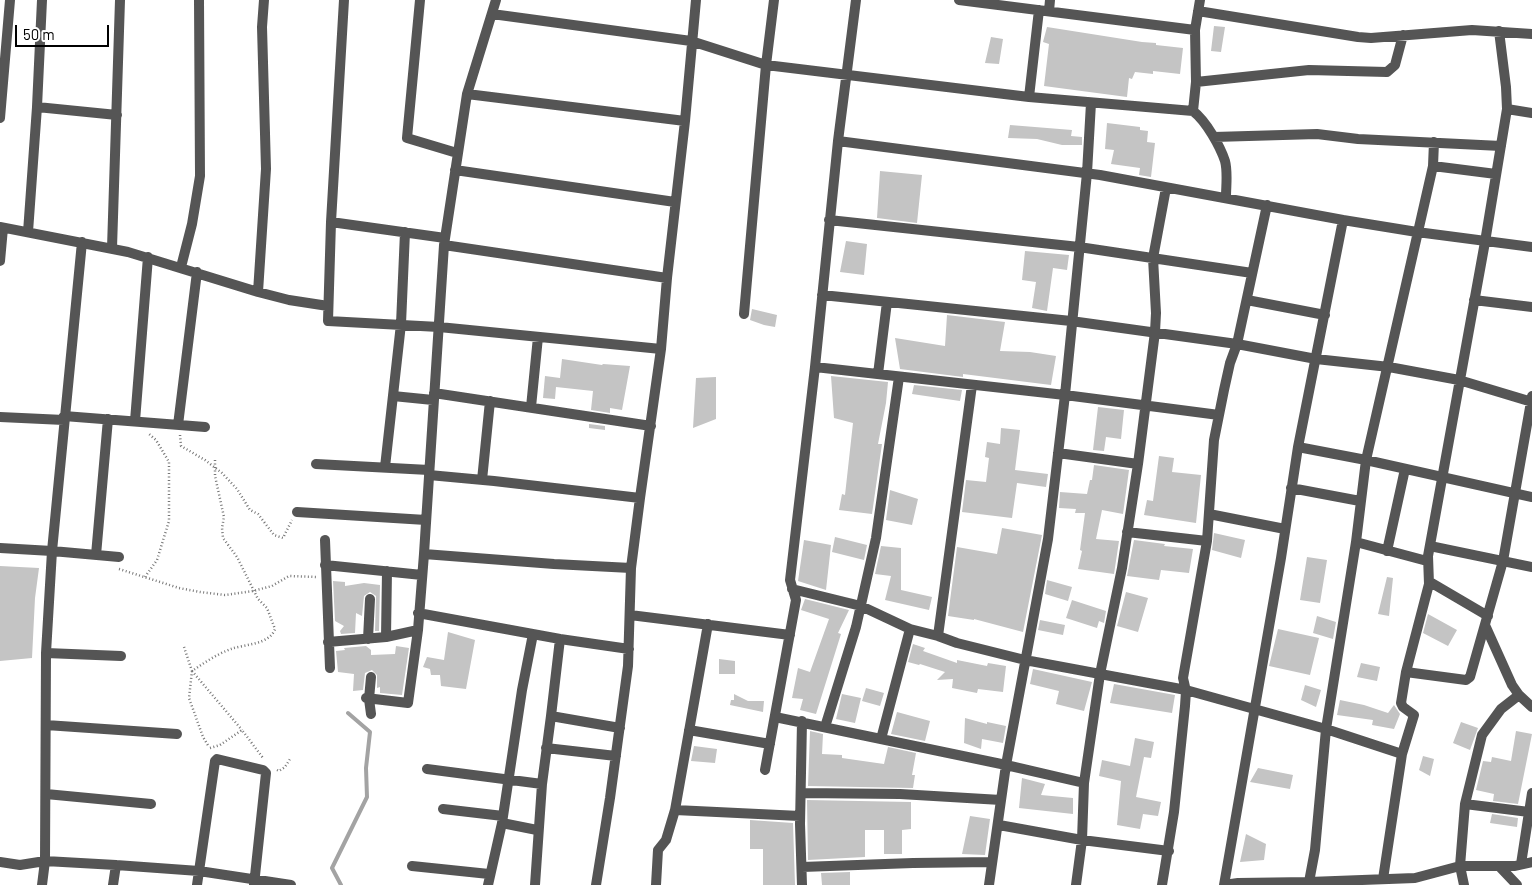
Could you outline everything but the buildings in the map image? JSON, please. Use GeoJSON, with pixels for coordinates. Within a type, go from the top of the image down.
{"type":"FeatureCollection","features":[{"type":"Feature","properties":{"kind":"street"},"geometry":{"type":"LineString","coordinates":[[0,118],[1,86],[10,0]]}},
{"type":"Feature","properties":{"kind":"street"},"geometry":{"type":"LineString","coordinates":[[28,232],[42,0]]}},
{"type":"Feature","properties":{"kind":"street"},"geometry":{"type":"LineString","coordinates":[[112,248],[120,0]]}},
{"type":"Feature","properties":{"kind":"street"},"geometry":{"type":"LineString","coordinates":[[181,267],[192,224],[200,176],[199,0]]}},
{"type":"Feature","properties":{"kind":"street"},"geometry":{"type":"LineString","coordinates":[[258,292],[266,169],[262,27],[264,0]]}},
{"type":"Feature","properties":{"kind":"street"},"geometry":{"type":"LineString","coordinates":[[344,0],[331,222],[329,321],[439,327],[661,349]]}},
{"type":"Feature","properties":{"kind":"street"},"geometry":{"type":"LineString","coordinates":[[420,0],[407,138],[458,153]]}},
{"type":"Feature","properties":{"kind":"street"},"geometry":{"type":"LineString","coordinates":[[367,698],[408,703],[418,630],[445,241],[467,94],[496,0]]}},
{"type":"Feature","properties":{"kind":"street"},"geometry":{"type":"LineString","coordinates":[[596,885],[628,666],[632,568],[661,349],[696,0]]}},
{"type":"Feature","properties":{"kind":"street"},"geometry":{"type":"LineString","coordinates":[[744,314],[766,65],[774,0]]}},
{"type":"Feature","properties":{"kind":"street"},"geometry":{"type":"LineString","coordinates":[[765,770],[796,600],[790,580],[816,367],[829,220],[856,0]]}},
{"type":"Feature","properties":{"kind":"street"},"geometry":{"type":"LineString","coordinates":[[959,0],[1195,30]]}},
{"type":"Feature","properties":{"kind":"street"},"geometry":{"type":"LineString","coordinates":[[1029,97],[1044,10],[1050,0]]}},
{"type":"Feature","properties":{"kind":"street"},"geometry":{"type":"LineString","coordinates":[[1193,111],[1196,82],[1195,30],[1199,5],[1338,35],[1371,38],[1472,30],[1532,34]]}},
{"type":"Feature","properties":{"kind":"street"},"geometry":{"type":"LineString","coordinates":[[492,14],[691,41],[766,65],[1029,97],[1193,111],[1214,136],[1226,163],[1226,197]]}},
{"type":"Feature","properties":{"kind":"street"},"geometry":{"type":"LineString","coordinates":[[1384,879],[1402,754],[1414,715],[1401,705],[1406,672],[1429,584],[1427,561],[1441,477],[1486,242],[1507,109],[1499,31]]}},
{"type":"Feature","properties":{"kind":"street"},"geometry":{"type":"LineString","coordinates":[[1196,82],[1309,70],[1387,72],[1395,65],[1402,36]]}},
{"type":"Feature","properties":{"kind":"street"},"geometry":{"type":"LineString","coordinates":[[467,94],[685,120]]}},
{"type":"Feature","properties":{"kind":"street"},"geometry":{"type":"LineString","coordinates":[[989,885],[1006,765],[1048,539],[1065,395],[1087,173],[1091,103]]}},
{"type":"Feature","properties":{"kind":"street"},"geometry":{"type":"LineString","coordinates":[[37,107],[117,115]]}},
{"type":"Feature","properties":{"kind":"street"},"geometry":{"type":"LineString","coordinates":[[1507,109],[1532,113]]}},
{"type":"Feature","properties":{"kind":"street"},"geometry":{"type":"LineString","coordinates":[[1214,136],[1317,134],[1358,139],[1501,146]]}},
{"type":"Feature","properties":{"kind":"street"},"geometry":{"type":"LineString","coordinates":[[838,141],[1087,173],[1344,220],[1486,242],[1532,247]]}},
{"type":"Feature","properties":{"kind":"street"},"geometry":{"type":"LineString","coordinates":[[1308,884],[1315,850],[1326,729],[1356,542],[1366,460],[1389,367],[1417,232],[1433,166],[1434,142]]}},
{"type":"Feature","properties":{"kind":"street"},"geometry":{"type":"LineString","coordinates":[[1433,166],[1496,174]]}},
{"type":"Feature","properties":{"kind":"street"},"geometry":{"type":"LineString","coordinates":[[455,170],[675,202]]}},
{"type":"Feature","properties":{"kind":"street"},"geometry":{"type":"LineString","coordinates":[[1076,885],[1082,840],[1084,783],[1100,674],[1122,568],[1146,405],[1155,332],[1154,258],[1166,188]]}},
{"type":"Feature","properties":{"kind":"street"},"geometry":{"type":"LineString","coordinates":[[1162,885],[1169,851],[1186,690],[1183,678],[1207,541],[1214,440],[1230,362],[1237,344],[1267,205]]}},
{"type":"Feature","properties":{"kind":"street"},"geometry":{"type":"LineString","coordinates":[[829,220],[1079,247],[1252,273]]}},
{"type":"Feature","properties":{"kind":"street"},"geometry":{"type":"LineString","coordinates":[[1344,220],[1298,447],[1224,885],[1238,883],[1308,884],[1416,878],[1460,866],[1499,866],[1532,862]]}},
{"type":"Feature","properties":{"kind":"street"},"geometry":{"type":"LineString","coordinates":[[331,222],[405,232],[445,241],[667,278]]}},
{"type":"Feature","properties":{"kind":"street"},"geometry":{"type":"LineString","coordinates":[[0,261],[2,228],[112,248],[148,257],[258,292],[290,300],[328,306]]}},
{"type":"Feature","properties":{"kind":"street"},"geometry":{"type":"LineString","coordinates":[[385,467],[401,324],[405,232]]}},
{"type":"Feature","properties":{"kind":"street"},"geometry":{"type":"LineString","coordinates":[[42,885],[46,794],[46,652],[52,551],[82,242]]}},
{"type":"Feature","properties":{"kind":"street"},"geometry":{"type":"LineString","coordinates":[[135,422],[148,257]]}},
{"type":"Feature","properties":{"kind":"street"},"geometry":{"type":"LineString","coordinates":[[178,425],[197,272]]}},
{"type":"Feature","properties":{"kind":"street"},"geometry":{"type":"LineString","coordinates":[[822,295],[1071,321],[1237,344],[1316,359],[1389,367],[1459,380],[1532,400],[1527,452],[1514,493],[1503,561],[1468,679],[1406,672]]}},
{"type":"Feature","properties":{"kind":"street"},"geometry":{"type":"LineString","coordinates":[[1247,300],[1324,315]]}},
{"type":"Feature","properties":{"kind":"street"},"geometry":{"type":"LineString","coordinates":[[1474,300],[1532,307]]}},
{"type":"Feature","properties":{"kind":"street"},"geometry":{"type":"LineString","coordinates":[[878,374],[887,302]]}},
{"type":"Feature","properties":{"kind":"street"},"geometry":{"type":"LineString","coordinates":[[531,407],[538,337]]}},
{"type":"Feature","properties":{"kind":"street"},"geometry":{"type":"LineString","coordinates":[[816,367],[1065,395],[1219,415]]}},
{"type":"Feature","properties":{"kind":"street"},"geometry":{"type":"LineString","coordinates":[[825,727],[856,627],[876,538],[900,377]]}},
{"type":"Feature","properties":{"kind":"street"},"geometry":{"type":"LineString","coordinates":[[938,636],[972,385]]}},
{"type":"Feature","properties":{"kind":"street"},"geometry":{"type":"LineString","coordinates":[[393,396],[434,396],[490,401],[651,426]]}},
{"type":"Feature","properties":{"kind":"street"},"geometry":{"type":"LineString","coordinates":[[482,480],[490,401]]}},
{"type":"Feature","properties":{"kind":"street"},"geometry":{"type":"LineString","coordinates":[[0,417],[108,419],[205,427]]}},
{"type":"Feature","properties":{"kind":"street"},"geometry":{"type":"LineString","coordinates":[[96,555],[108,419]]}},
{"type":"Feature","properties":{"kind":"street"},"geometry":{"type":"LineString","coordinates":[[1298,447],[1532,497]]}},
{"type":"Feature","properties":{"kind":"street"},"geometry":{"type":"LineString","coordinates":[[1058,453],[1138,464]]}},
{"type":"Feature","properties":{"kind":"street"},"geometry":{"type":"LineString","coordinates":[[316,464],[385,467],[640,498]]}},
{"type":"Feature","properties":{"kind":"street"},"geometry":{"type":"LineString","coordinates":[[1387,552],[1405,469]]}},
{"type":"Feature","properties":{"kind":"street"},"geometry":{"type":"LineString","coordinates":[[1291,488],[1360,501]]}},
{"type":"Feature","properties":{"kind":"street"},"geometry":{"type":"LineString","coordinates":[[297,512],[426,520]]}},
{"type":"Feature","properties":{"kind":"street"},"geometry":{"type":"LineString","coordinates":[[1209,514],[1285,529]]}},
{"type":"Feature","properties":{"kind":"street"},"geometry":{"type":"LineString","coordinates":[[1127,532],[1207,541]]}},
{"type":"Feature","properties":{"kind":"street"},"geometry":{"type":"LineString","coordinates":[[325,540],[330,668]]}},
{"type":"Feature","properties":{"kind":"street"},"geometry":{"type":"LineString","coordinates":[[1356,542],[1387,552],[1427,561]]}},
{"type":"Feature","properties":{"kind":"street"},"geometry":{"type":"LineString","coordinates":[[1430,546],[1532,567]]}},
{"type":"Feature","properties":{"kind":"street"},"geometry":{"type":"LineString","coordinates":[[0,548],[119,557]]}},
{"type":"Feature","properties":{"kind":"street"},"geometry":{"type":"LineString","coordinates":[[424,554],[632,568]]}},
{"type":"Feature","properties":{"kind":"street"},"geometry":{"type":"LineString","coordinates":[[325,565],[422,575]]}},
{"type":"Feature","properties":{"kind":"street"},"geometry":{"type":"LineString","coordinates":[[386,637],[387,571]]}},
{"type":"Feature","properties":{"kind":"street"},"geometry":{"type":"LineString","coordinates":[[1429,584],[1430,582],[1486,621],[1512,684],[1519,695],[1532,707]]}},
{"type":"Feature","properties":{"kind":"street"},"geometry":{"type":"LineString","coordinates":[[792,589],[861,606],[910,629],[957,643],[1025,660],[1186,690],[1326,729],[1402,754]]}},
{"type":"Feature","properties":{"kind":"street"},"geometry":{"type":"LineString","coordinates":[[368,639],[370,599]]}},
{"type":"Feature","properties":{"kind":"street"},"geometry":{"type":"LineString","coordinates":[[418,612],[533,634],[629,649]]}},
{"type":"Feature","properties":{"kind":"street"},"geometry":{"type":"LineString","coordinates":[[630,615],[790,635]]}},
{"type":"Feature","properties":{"kind":"street"},"geometry":{"type":"LineString","coordinates":[[656,885],[658,850],[666,840],[675,810],[708,624]]}},
{"type":"Feature","properties":{"kind":"street"},"geometry":{"type":"LineString","coordinates":[[882,739],[910,629]]}},
{"type":"Feature","properties":{"kind":"street"},"geometry":{"type":"LineString","coordinates":[[328,642],[386,637],[418,630]]}},
{"type":"Feature","properties":{"kind":"street"},"geometry":{"type":"LineString","coordinates":[[412,866],[489,880],[503,820],[522,690],[533,634]]}},
{"type":"Feature","properties":{"kind":"street"},"geometry":{"type":"LineString","coordinates":[[535,885],[537,830],[560,638]]}},
{"type":"Feature","properties":{"kind":"street"},"geometry":{"type":"LineString","coordinates":[[46,652],[122,656]]}},
{"type":"Feature","properties":{"kind":"street"},"geometry":{"type":"LineString","coordinates":[[371,677],[367,698],[371,714]]}},
{"type":"Feature","properties":{"kind":"street"},"geometry":{"type":"LineString","coordinates":[[1464,885],[1460,866],[1465,804],[1482,735],[1501,709],[1519,695]]}},
{"type":"Feature","properties":{"kind":"street"},"geometry":{"type":"LineString","coordinates":[[552,716],[620,728]]}},
{"type":"Feature","properties":{"kind":"street"},"geometry":{"type":"LineString","coordinates":[[775,717],[802,721],[1084,783]]}},
{"type":"Feature","properties":{"kind":"street"},"geometry":{"type":"LineString","coordinates":[[802,721],[800,816],[802,885]]}},
{"type":"Feature","properties":{"kind":"street"},"geometry":{"type":"LineString","coordinates":[[46,726],[177,734]]}},
{"type":"Feature","properties":{"kind":"street"},"geometry":{"type":"LineString","coordinates":[[689,730],[770,744]]}},
{"type":"Feature","properties":{"kind":"street"},"geometry":{"type":"LineString","coordinates":[[546,748],[616,756]]}},
{"type":"Feature","properties":{"kind":"street"},"geometry":{"type":"LineString","coordinates":[[197,885],[215,761],[217,759],[263,770],[266,773],[254,882]]}},
{"type":"Feature","properties":{"kind":"street"},"geometry":{"type":"LineString","coordinates":[[427,768],[542,784]]}},
{"type":"Feature","properties":{"kind":"street"},"geometry":{"type":"LineString","coordinates":[[801,793],[900,794],[1001,800]]}},
{"type":"Feature","properties":{"kind":"street"},"geometry":{"type":"LineString","coordinates":[[1521,864],[1532,793]]}},
{"type":"Feature","properties":{"kind":"street"},"geometry":{"type":"LineString","coordinates":[[46,794],[151,804]]}},
{"type":"Feature","properties":{"kind":"street"},"geometry":{"type":"LineString","coordinates":[[1465,804],[1529,812]]}},
{"type":"Feature","properties":{"kind":"street"},"geometry":{"type":"LineString","coordinates":[[443,809],[503,820],[537,830]]}},
{"type":"Feature","properties":{"kind":"street"},"geometry":{"type":"LineString","coordinates":[[675,810],[800,816]]}},
{"type":"Feature","properties":{"kind":"street"},"geometry":{"type":"LineString","coordinates":[[999,825],[1082,840],[1169,851]]}},
{"type":"Feature","properties":{"kind":"street"},"geometry":{"type":"LineString","coordinates":[[0,862],[20,865],[44,861],[199,871],[254,882],[291,885]]}},
{"type":"Feature","properties":{"kind":"street"},"geometry":{"type":"LineString","coordinates":[[802,867],[992,862]]}},
{"type":"Feature","properties":{"kind":"street"},"geometry":{"type":"LineString","coordinates":[[113,885],[116,865]]}},
{"type":"Feature","properties":{"kind":"street"},"geometry":{"type":"LineString","coordinates":[[1499,866],[1518,885]]}},
{"type":"Feature","properties":{"kind":"path"},"geometry":{"type":"LineString","coordinates":[[135,422],[156,440],[169,462],[169,521],[158,560],[145,577]]}},
{"type":"Feature","properties":{"kind":"path"},"geometry":{"type":"LineString","coordinates":[[178,425],[182,446],[215,468],[237,489],[250,510],[258,514],[274,535],[283,538],[297,512]]}},
{"type":"Feature","properties":{"kind":"path"},"geometry":{"type":"LineString","coordinates":[[192,671],[231,649],[251,645],[273,634],[275,629],[268,608],[258,599],[237,557],[223,538],[224,517],[215,476],[215,458]]}},
{"type":"Feature","properties":{"kind":"path"},"geometry":{"type":"LineString","coordinates":[[118,569],[200,592],[225,595],[272,586],[289,576],[325,578]]}},
{"type":"Feature","properties":{"kind":"path"},"geometry":{"type":"LineString","coordinates":[[184,647],[192,671],[267,762]]}},
{"type":"Feature","properties":{"kind":"path"},"geometry":{"type":"LineString","coordinates":[[192,671],[189,698],[203,737],[217,759]]}},
{"type":"Feature","properties":{"kind":"path"},"geometry":{"type":"LineString","coordinates":[[210,748],[220,745],[242,730]]}},
{"type":"Feature","properties":{"kind":"path"},"geometry":{"type":"LineString","coordinates":[[275,769],[279,771],[285,767],[290,759]]}},
{"type":"Feature","properties":{"kind":"waterway"},"geometry":{"type":"LineString","coordinates":[[341,885],[332,868],[367,797],[366,768],[370,732],[348,713]]}}]}
